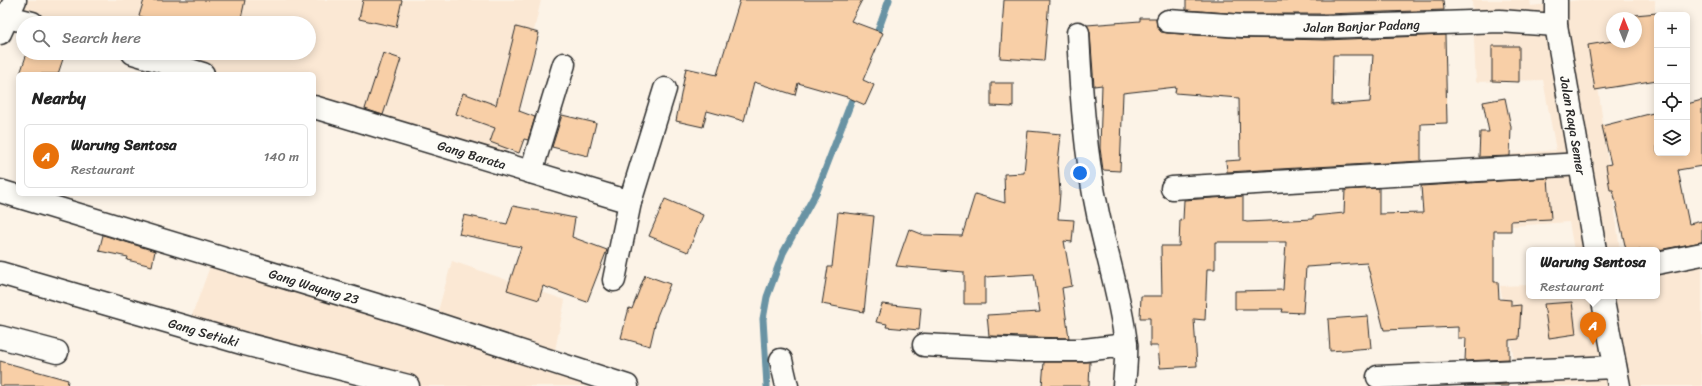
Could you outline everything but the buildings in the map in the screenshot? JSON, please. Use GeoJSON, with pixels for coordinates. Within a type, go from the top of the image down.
{"type":"FeatureCollection","features":[{"type":"Feature","properties":{"kind":"street","name":"Jalan Raya Semer"},"geometry":{"type":"LineString","coordinates":[[1560,0],[1556,25],[1595,247]]}},
{"type":"Feature","properties":{"kind":"street"},"geometry":{"type":"LineString","coordinates":[[6,16],[16,19]]}},
{"type":"Feature","properties":{"kind":"street","name":"Jalan Banjar Padang"},"geometry":{"type":"LineString","coordinates":[[1168,21],[1242,26],[1325,27],[1500,21],[1556,25]]}},
{"type":"Feature","properties":{"kind":"street"},"geometry":{"type":"LineString","coordinates":[[1078,33],[1082,113],[1097,213],[1114,277],[1126,345],[1124,386]]}},
{"type":"Feature","properties":{"kind":"street"},"geometry":{"type":"LineString","coordinates":[[156,60],[196,72]]}},
{"type":"Feature","properties":{"kind":"street"},"geometry":{"type":"LineString","coordinates":[[530,172],[564,64]]}},
{"type":"Feature","properties":{"kind":"street"},"geometry":{"type":"LineString","coordinates":[[614,280],[630,202],[665,89]]}},
{"type":"Feature","properties":{"kind":"street","name":"Gang Barata"},"geometry":{"type":"LineString","coordinates":[[316,108],[630,202]]}},
{"type":"Feature","properties":{"kind":"street"},"geometry":{"type":"LineString","coordinates":[[1172,188],[1581,164]]}},
{"type":"Feature","properties":{"kind":"street","name":"Gang Wayang 23"},"geometry":{"type":"LineString","coordinates":[[0,191],[16,196]]}},
{"type":"Feature","properties":{"kind":"street","name":"Gang Wayang 23"},"geometry":{"type":"LineString","coordinates":[[16,196],[403,314],[627,386]]}},
{"type":"Feature","properties":{"kind":"street"},"geometry":{"type":"LineString","coordinates":[[1660,262],[1702,254]]}},
{"type":"Feature","properties":{"kind":"street","name":"Gang Setiaki"},"geometry":{"type":"LineString","coordinates":[[0,273],[245,344],[408,386]]}},
{"type":"Feature","properties":{"kind":"street"},"geometry":{"type":"LineString","coordinates":[[1378,377],[1617,376],[1603,299]]}},
{"type":"Feature","properties":{"kind":"street"},"geometry":{"type":"LineString","coordinates":[[0,337],[57,352]]}},
{"type":"Feature","properties":{"kind":"street"},"geometry":{"type":"LineString","coordinates":[[924,345],[1022,350],[1068,350],[1126,345]]}},
{"type":"Feature","properties":{"kind":"street"},"geometry":{"type":"LineString","coordinates":[[781,360],[787,386]]}},
{"type":"Feature","properties":{"kind":"shaded area"},"geometry":{"type":"Polygon","coordinates":[[[0,0],[541,0],[504,161],[316,109],[316,72],[184,72],[140,60],[316,60],[316,16],[16,16],[16,22],[0,21],[0,0]]]}},
{"type":"Feature","properties":{"kind":"shaded area"},"geometry":{"type":"Polygon","coordinates":[[[1472,0],[1530,0],[1531,6],[1580,0],[1655,0],[1654,63],[1597,79],[1620,247],[1573,247],[1569,222],[1497,227],[1494,156],[1556,150],[1543,80],[1476,82],[1472,0]]]}},
{"type":"Feature","properties":{"kind":"shaded area"},"geometry":{"type":"Polygon","coordinates":[[[1702,257],[1702,386],[1519,386],[1500,286],[1526,285],[1526,299],[1660,299],[1660,261],[1702,257]]]}},
{"type":"Feature","properties":{"kind":"shaded area"},"geometry":{"type":"Polygon","coordinates":[[[212,261],[433,329],[452,261],[565,300],[551,370],[590,386],[402,386],[190,321],[212,261]]]}},
{"type":"Feature","properties":{"kind":"waterway"},"geometry":{"type":"LineString","coordinates":[[875,39],[889,0]]}},
{"type":"Feature","properties":{"kind":"waterway"},"geometry":{"type":"LineString","coordinates":[[767,386],[763,319],[767,297],[783,253],[817,191],[855,92]]}},
{"type":"Feature","properties":{"kind":"place","name":"Warung Sentosa"},"geometry":{"type":"Point","coordinates":[1593,345]}}]}
